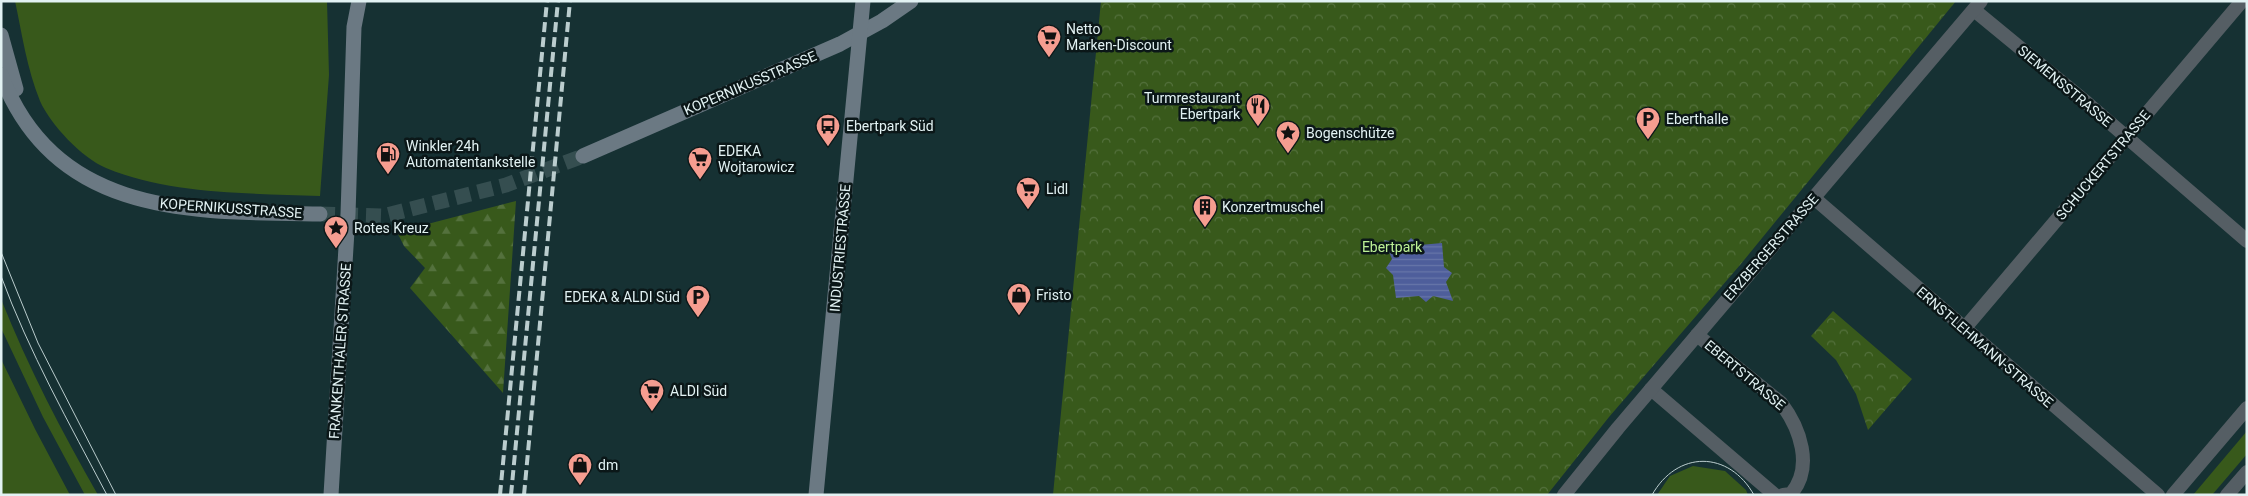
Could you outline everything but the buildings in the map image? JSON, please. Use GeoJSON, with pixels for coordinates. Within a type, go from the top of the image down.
{"type":"FeatureCollection","features":[{"type":"Feature","properties":{"kind":"street","name":"FRANKENTHALER STRASSE"},"geometry":{"type":"LineString","coordinates":[[331,495],[348,214],[354,27],[351,1]]}},
{"type":"Feature","properties":{"kind":"street","name":"FRANKENTHALER STRASSE"},"geometry":{"type":"LineString","coordinates":[[354,27],[359,1]]}},
{"type":"Feature","properties":{"kind":"street","name":"INDUSTRIESTRASSE"},"geometry":{"type":"LineString","coordinates":[[816,495],[863,1]]}},
{"type":"Feature","properties":{"kind":"street","name":"KOPERNIKUSSTRASSE"},"geometry":{"type":"LineString","coordinates":[[583,156],[818,54],[882,21],[911,1]]}},
{"type":"Feature","properties":{"kind":"street","name":"SCHUCKERTSTRASSE"},"geometry":{"type":"LineString","coordinates":[[1964,329],[2242,1]]}},
{"type":"Feature","properties":{"kind":"street","name":"SIEMENSSTRASSE"},"geometry":{"type":"LineString","coordinates":[[1977,6],[2125,137],[2247,241]]}},
{"type":"Feature","properties":{"kind":"street","name":"ERZBERGERSTRASSE"},"geometry":{"type":"LineString","coordinates":[[1571,492],[1651,389],[1977,6]]}},
{"type":"Feature","properties":{"kind":"street","name":"KOPERNIKUSSTRASSE"},"geometry":{"type":"LineString","coordinates":[[1,35],[23,116]]}},
{"type":"Feature","properties":{"kind":"street","name":"KOPERNIKUSSTRASSE"},"geometry":{"type":"LineString","coordinates":[[1,75],[10,97],[39,139],[67,167],[95,184],[123,196],[171,205],[219,210],[320,214]]}},
{"type":"Feature","properties":{"kind":"street","name":"ERNST-LEHMANN-STRASSE"},"geometry":{"type":"LineString","coordinates":[[1814,198],[2158,495]]}},
{"type":"Feature","properties":{"kind":"street","name":"EBERTSTRASSE"},"geometry":{"type":"LineString","coordinates":[[1697,335],[1781,403],[1792,417],[1800,440],[1802,468],[1798,486],[1791,494],[1783,495]]}},
{"type":"Feature","properties":{"kind":"street"},"geometry":{"type":"LineString","coordinates":[[1651,389],[1775,495]]}},
{"type":"Feature","properties":{"kind":"street"},"geometry":{"type":"LineString","coordinates":[[2173,495],[2247,408]]}},
{"type":"Feature","properties":{"kind":"street"},"geometry":{"type":"LineString","coordinates":[[2227,495],[2247,472]]}},
{"type":"Feature","properties":{"kind":"green space"},"geometry":{"type":"Polygon","coordinates":[[[15,1],[327,1],[329,75],[320,196],[239,193],[184,188],[131,177],[106,168],[87,157],[59,130],[40,101],[28,64],[15,1]]]}},
{"type":"Feature","properties":{"kind":"green space","name":"Ebertpark"},"geometry":{"type":"Polygon","coordinates":[[[1101,1],[1956,1],[1740,265],[1609,417],[1547,495],[1053,495],[1101,1]]]}},
{"type":"Feature","properties":{"kind":"green space"},"geometry":{"type":"Polygon","coordinates":[[[516,201],[503,393],[410,288],[425,268],[404,246],[397,232],[516,201]]]}},
{"type":"Feature","properties":{"kind":"green space"},"geometry":{"type":"Polygon","coordinates":[[[1,299],[46,399],[98,495],[85,495],[43,417],[1,328],[1,299]]]}},
{"type":"Feature","properties":{"kind":"green space"},"geometry":{"type":"Polygon","coordinates":[[[1833,311],[1912,379],[1868,430],[1856,394],[1836,360],[1811,336],[1833,311]]]}},
{"type":"Feature","properties":{"kind":"green space"},"geometry":{"type":"Polygon","coordinates":[[[1,359],[35,429],[70,495],[1,495],[1,359]]]}},
{"type":"Feature","properties":{"kind":"green space"},"geometry":{"type":"Polygon","coordinates":[[[2247,431],[2247,454],[2212,495],[2193,495],[2247,431]]]}},
{"type":"Feature","properties":{"kind":"green space"},"geometry":{"type":"Polygon","coordinates":[[[1693,466],[1725,471],[1746,490],[1748,495],[1657,495],[1670,476],[1693,466]]]}},
{"type":"Feature","properties":{"kind":"water"},"geometry":{"type":"Polygon","coordinates":[[[1411,238],[1420,245],[1442,243],[1444,267],[1452,273],[1446,282],[1453,301],[1433,296],[1426,302],[1419,296],[1396,298],[1393,275],[1386,268],[1392,259],[1384,240],[1404,245],[1411,238]]]}},
{"type":"Feature","properties":{"kind":"tunnel"},"geometry":{"type":"LineString","coordinates":[[320,214],[383,216],[506,185],[583,156]]}},
{"type":"Feature","properties":{"kind":"tram line"},"geometry":{"type":"LineString","coordinates":[[1,252],[38,343],[116,495]]}},
{"type":"Feature","properties":{"kind":"tram line"},"geometry":{"type":"LineString","coordinates":[[1,276],[37,360],[107,495]]}},
{"type":"Feature","properties":{"kind":"tram line"},"geometry":{"type":"LineString","coordinates":[[1652,495],[1663,480],[1675,470],[1689,463],[1703,461],[1717,463],[1731,470],[1743,480],[1754,495]]}},
{"type":"Feature","properties":{"kind":"railway"},"geometry":{"type":"LineString","coordinates":[[500,495],[547,1]]}},
{"type":"Feature","properties":{"kind":"railway"},"geometry":{"type":"LineString","coordinates":[[511,495],[558,1]]}},
{"type":"Feature","properties":{"kind":"railway"},"geometry":{"type":"LineString","coordinates":[[524,495],[570,1]]}},
{"type":"Feature","properties":{"kind":"place","name":"Netto Marken-Discount"},"geometry":{"type":"Point","coordinates":[1049,58]}},
{"type":"Feature","properties":{"kind":"place","name":"Turmrestaurant Ebertpark"},"geometry":{"type":"Point","coordinates":[1258,127]}},
{"type":"Feature","properties":{"kind":"place","name":"Eberthalle"},"geometry":{"type":"Point","coordinates":[1648,140]}},
{"type":"Feature","properties":{"kind":"place","name":"Ebertpark Süd"},"geometry":{"type":"Point","coordinates":[828,147]}},
{"type":"Feature","properties":{"kind":"place","name":"Bogenschütze"},"geometry":{"type":"Point","coordinates":[1288,154]}},
{"type":"Feature","properties":{"kind":"place","name":"Winkler 24h Automatentankstelle"},"geometry":{"type":"Point","coordinates":[388,175]}},
{"type":"Feature","properties":{"kind":"place","name":"EDEKA Wojtarowicz"},"geometry":{"type":"Point","coordinates":[700,180]}},
{"type":"Feature","properties":{"kind":"place","name":"Lidl"},"geometry":{"type":"Point","coordinates":[1028,210]}},
{"type":"Feature","properties":{"kind":"place","name":"Konzertmuschel"},"geometry":{"type":"Point","coordinates":[1205,228]}},
{"type":"Feature","properties":{"kind":"place","name":"Rotes Kreuz"},"geometry":{"type":"Point","coordinates":[336,249]}},
{"type":"Feature","properties":{"kind":"place","name":"Fristo"},"geometry":{"type":"Point","coordinates":[1019,316]}},
{"type":"Feature","properties":{"kind":"place","name":"EDEKA & ALDI Süd"},"geometry":{"type":"Point","coordinates":[698,318]}},
{"type":"Feature","properties":{"kind":"place","name":"ALDI Süd"},"geometry":{"type":"Point","coordinates":[652,412]}},
{"type":"Feature","properties":{"kind":"place","name":"dm"},"geometry":{"type":"Point","coordinates":[580,486]}}]}
